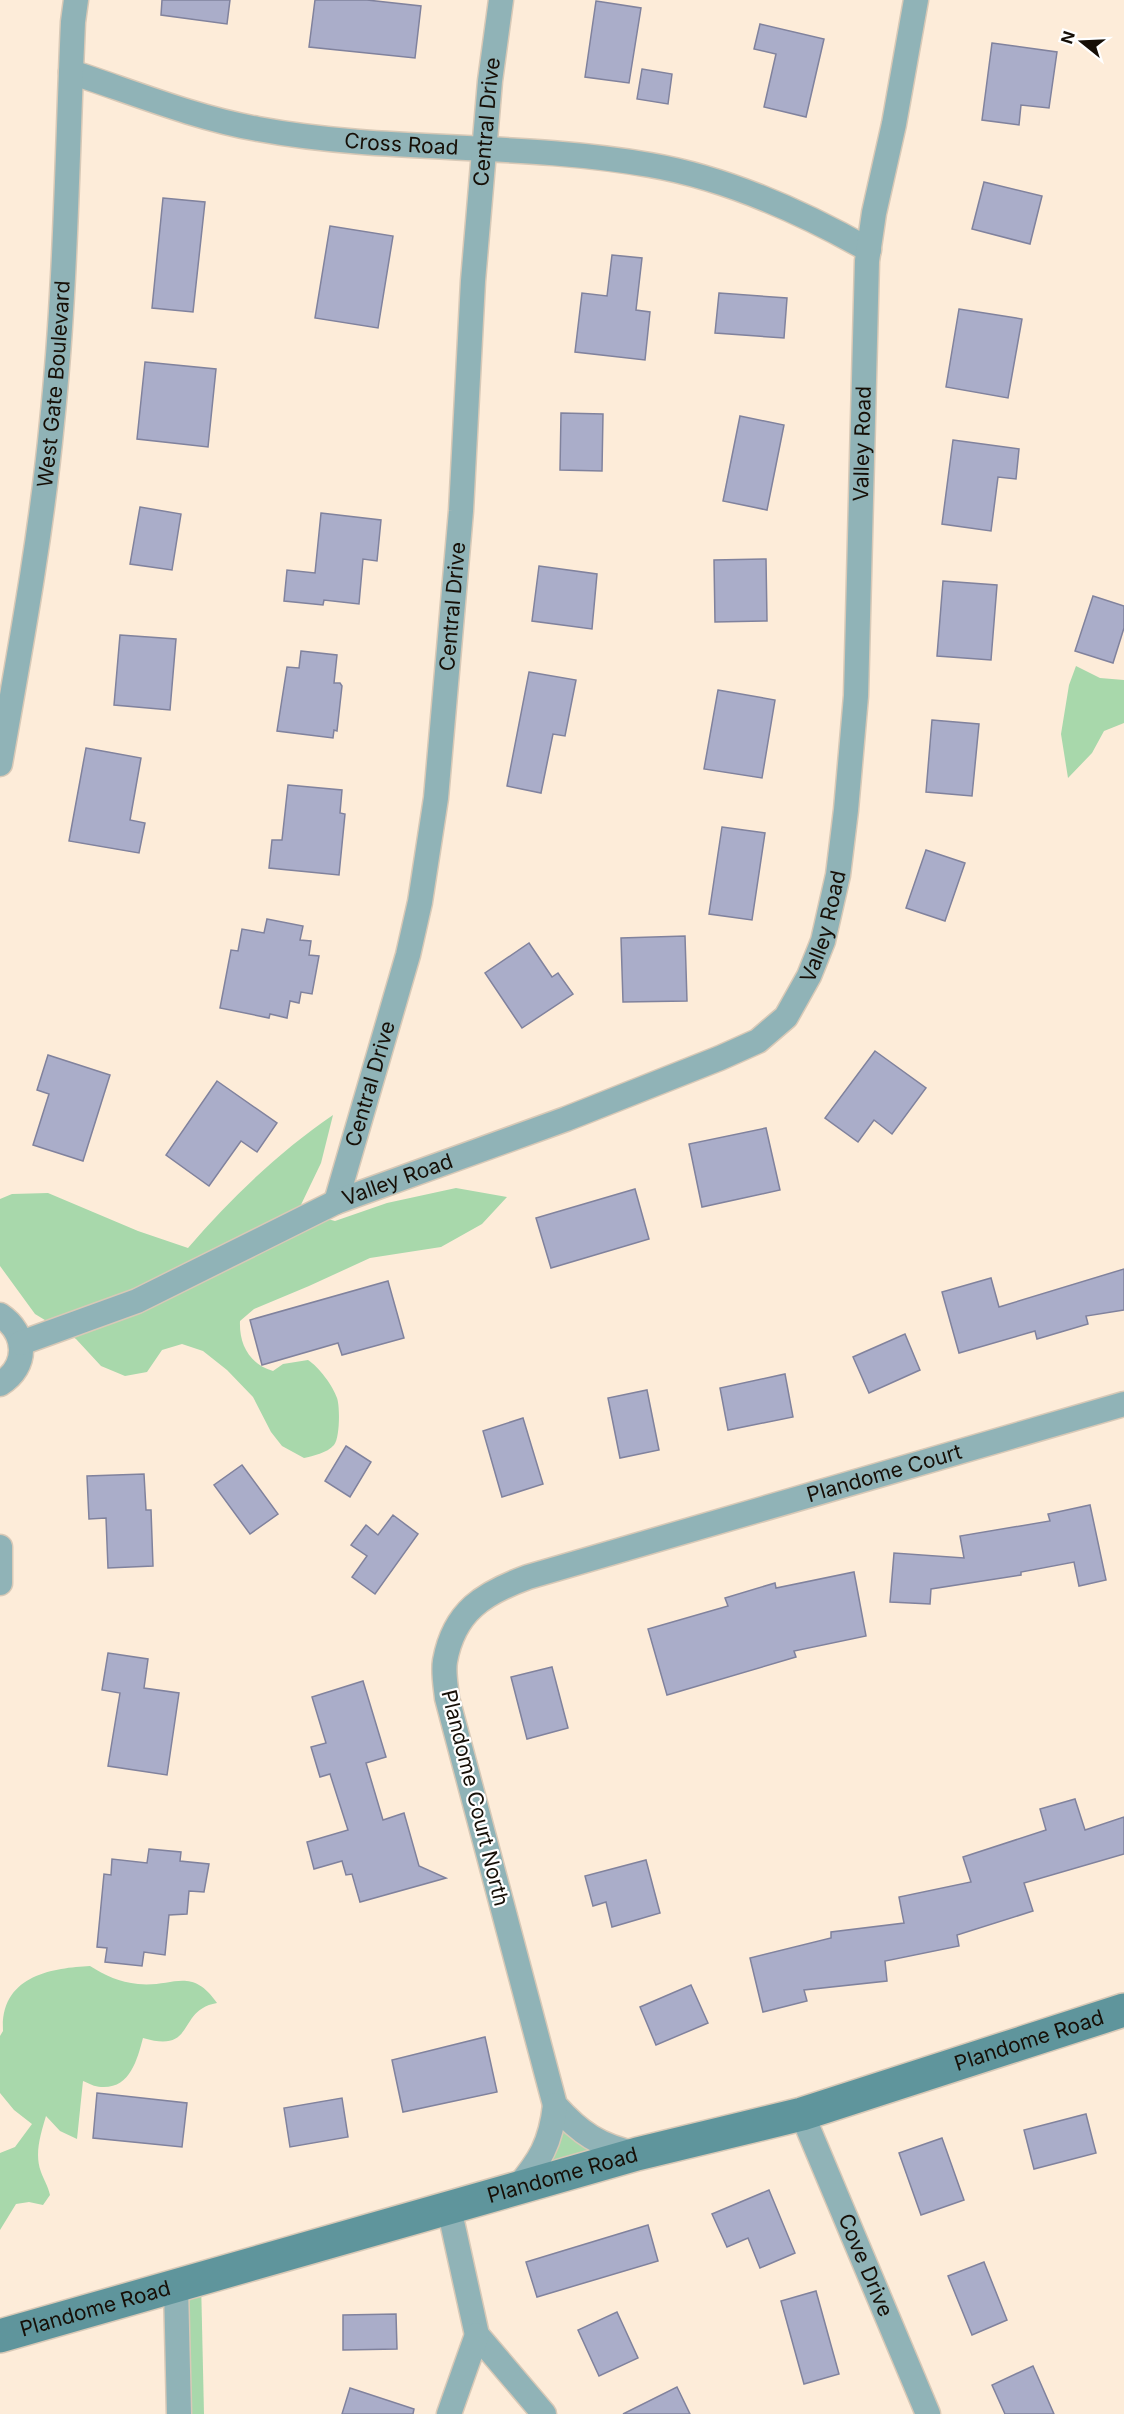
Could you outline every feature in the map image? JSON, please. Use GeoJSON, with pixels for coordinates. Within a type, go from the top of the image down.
{"type":"FeatureCollection","features":[{"type":"Feature","properties":{"kind":"main road","name":"Plandome Road"},"geometry":{"type":"LineString","coordinates":[[0,2336],[637,2154],[802,2114],[1124,2010]]}},
{"type":"Feature","properties":{"kind":"street","name":"West Gate Boulevard"},"geometry":{"type":"LineString","coordinates":[[0,764],[33,574],[52,422],[61,313],[76,0]]}},
{"type":"Feature","properties":{"kind":"street","name":"Central Drive"},"geometry":{"type":"LineString","coordinates":[[336,1202],[408,955],[420,902],[436,798],[461,511],[472,281],[501,0]]}},
{"type":"Feature","properties":{"kind":"street","name":"Valley Road"},"geometry":{"type":"LineString","coordinates":[[21,1343],[137,1301],[336,1202],[566,1119],[720,1058],[758,1041],[786,1017],[809,976],[823,941],[838,875],[855,708],[869,250],[916,0]]}},
{"type":"Feature","properties":{"kind":"street","name":"Cross Road"},"geometry":{"type":"LineString","coordinates":[[71,72],[214,118],[257,129],[374,143],[535,151],[653,165],[717,182],[796,213],[838,232],[869,250]]}},
{"type":"Feature","properties":{"kind":"street"},"geometry":{"type":"LineString","coordinates":[[0,1315],[17,1331],[21,1343],[21,1356],[16,1369],[0,1384]]}},
{"type":"Feature","properties":{"kind":"street","name":"Plandome Court"},"geometry":{"type":"LineString","coordinates":[[645,1544],[1124,1404]]}},
{"type":"Feature","properties":{"kind":"street","name":"Plandome Court North"},"geometry":{"type":"LineString","coordinates":[[515,2190],[532,2170],[544,2150],[552,2129],[555,2104],[447,1698],[444,1663],[451,1639],[468,1610],[496,1589],[528,1577],[645,1544]]}},
{"type":"Feature","properties":{"kind":"street"},"geometry":{"type":"LineString","coordinates":[[0,1547],[0,1583]]}},
{"type":"Feature","properties":{"kind":"street","name":"Plandome Court North"},"geometry":{"type":"LineString","coordinates":[[555,2104],[572,2124],[592,2139],[614,2149],[637,2154]]}},
{"type":"Feature","properties":{"kind":"street","name":"Cove Drive"},"geometry":{"type":"LineString","coordinates":[[802,2114],[928,2414]]}},
{"type":"Feature","properties":{"kind":"street"},"geometry":{"type":"LineString","coordinates":[[449,2208],[477,2335],[544,2414]]}},
{"type":"Feature","properties":{"kind":"street"},"geometry":{"type":"LineString","coordinates":[[176,2287],[179,2414]]}},
{"type":"Feature","properties":{"kind":"street"},"geometry":{"type":"LineString","coordinates":[[449,2414],[477,2335]]}},
{"type":"Feature","properties":{"kind":"green space"},"geometry":{"type":"Polygon","coordinates":[[[1076,666],[1100,678],[1124,680],[1124,723],[1104,731],[1092,753],[1068,778],[1061,734],[1069,685],[1076,666]]]}},
{"type":"Feature","properties":{"kind":"green space"},"geometry":{"type":"Polygon","coordinates":[[[333,1115],[321,1163],[298,1211],[335,1221],[387,1203],[456,1188],[507,1197],[482,1224],[441,1247],[370,1258],[254,1309],[240,1321],[241,1338],[247,1352],[265,1368],[273,1371],[283,1364],[308,1360],[317,1367],[329,1383],[338,1402],[338,1429],[334,1445],[324,1452],[304,1458],[282,1446],[271,1432],[253,1397],[227,1370],[203,1351],[182,1344],[162,1350],[147,1372],[125,1376],[101,1366],[76,1339],[35,1314],[0,1266],[0,1199],[12,1194],[48,1193],[138,1231],[188,1248],[256,1177],[294,1144],[333,1115]]]}},
{"type":"Feature","properties":{"kind":"green space"},"geometry":{"type":"Polygon","coordinates":[[[90,1966],[113,1978],[131,1983],[190,1981],[208,1991],[217,2003],[204,2007],[179,2036],[172,2040],[160,2041],[143,2038],[131,2072],[119,2083],[101,2087],[83,2081],[77,2139],[60,2131],[46,2116],[38,2158],[50,2195],[43,2205],[29,2202],[16,2204],[0,2230],[0,2153],[15,2147],[32,2124],[14,2110],[0,2093],[0,2036],[3,2031],[4,2012],[19,1986],[32,1978],[60,1969],[90,1966]]]}},
{"type":"Feature","properties":{"kind":"green space"},"geometry":{"type":"Polygon","coordinates":[[[555,2107],[614,2149],[532,2170],[555,2107]]]}},
{"type":"Feature","properties":{"kind":"green space"},"geometry":{"type":"Polygon","coordinates":[[[201,2280],[204,2414],[179,2414],[176,2287],[201,2280]]]}},
{"type":"Feature","properties":{"kind":"building"},"geometry":{"type":"Polygon","coordinates":[[[162,0],[230,0],[227,24],[161,15],[162,0]]]}},
{"type":"Feature","properties":{"kind":"building"},"geometry":{"type":"Polygon","coordinates":[[[315,0],[367,0],[421,6],[415,58],[309,47],[315,0]]]}},
{"type":"Feature","properties":{"kind":"building"},"geometry":{"type":"Polygon","coordinates":[[[596,1],[641,8],[629,83],[585,77],[596,1]]]}},
{"type":"Feature","properties":{"kind":"building"},"geometry":{"type":"Polygon","coordinates":[[[760,24],[824,39],[806,117],[764,107],[776,54],[754,49],[760,24]]]}},
{"type":"Feature","properties":{"kind":"building"},"geometry":{"type":"Polygon","coordinates":[[[992,43],[1057,52],[1049,108],[1021,105],[1019,125],[982,120],[992,43]]]}},
{"type":"Feature","properties":{"kind":"building"},"geometry":{"type":"Polygon","coordinates":[[[642,69],[672,74],[668,104],[637,99],[642,69]]]}},
{"type":"Feature","properties":{"kind":"building"},"geometry":{"type":"Polygon","coordinates":[[[984,182],[1042,196],[1030,244],[972,229],[984,182]]]}},
{"type":"Feature","properties":{"kind":"building"},"geometry":{"type":"Polygon","coordinates":[[[163,198],[205,202],[193,312],[152,308],[163,198]]]}},
{"type":"Feature","properties":{"kind":"building"},"geometry":{"type":"Polygon","coordinates":[[[330,226],[393,236],[378,328],[315,318],[330,226]]]}},
{"type":"Feature","properties":{"kind":"building"},"geometry":{"type":"Polygon","coordinates":[[[612,255],[642,258],[636,310],[650,312],[645,360],[575,352],[582,293],[607,296],[612,255]]]}},
{"type":"Feature","properties":{"kind":"building"},"geometry":{"type":"Polygon","coordinates":[[[719,293],[787,298],[784,338],[715,333],[719,293]]]}},
{"type":"Feature","properties":{"kind":"building"},"geometry":{"type":"Polygon","coordinates":[[[959,309],[1022,319],[1008,398],[946,387],[959,309]]]}},
{"type":"Feature","properties":{"kind":"building"},"geometry":{"type":"Polygon","coordinates":[[[145,362],[216,369],[208,447],[137,439],[145,362]]]}},
{"type":"Feature","properties":{"kind":"building"},"geometry":{"type":"Polygon","coordinates":[[[561,413],[603,414],[602,471],[560,470],[561,413]]]}},
{"type":"Feature","properties":{"kind":"building"},"geometry":{"type":"Polygon","coordinates":[[[740,416],[784,425],[767,510],[723,501],[740,416]]]}},
{"type":"Feature","properties":{"kind":"building"},"geometry":{"type":"Polygon","coordinates":[[[953,440],[1019,449],[1016,479],[998,477],[991,531],[942,524],[953,440]]]}},
{"type":"Feature","properties":{"kind":"building"},"geometry":{"type":"Polygon","coordinates":[[[140,507],[181,514],[172,570],[130,564],[140,507]]]}},
{"type":"Feature","properties":{"kind":"building"},"geometry":{"type":"Polygon","coordinates":[[[321,513],[381,520],[377,561],[363,559],[359,604],[324,600],[323,605],[284,601],[287,570],[315,573],[321,513]]]}},
{"type":"Feature","properties":{"kind":"building"},"geometry":{"type":"Polygon","coordinates":[[[766,559],[767,621],[715,622],[714,560],[766,559]]]}},
{"type":"Feature","properties":{"kind":"building"},"geometry":{"type":"Polygon","coordinates":[[[539,566],[597,574],[592,629],[532,621],[539,566]]]}},
{"type":"Feature","properties":{"kind":"building"},"geometry":{"type":"Polygon","coordinates":[[[943,581],[997,585],[991,660],[937,656],[943,581]]]}},
{"type":"Feature","properties":{"kind":"building"},"geometry":{"type":"Polygon","coordinates":[[[1093,596],[1124,606],[1124,628],[1113,663],[1075,651],[1093,596]]]}},
{"type":"Feature","properties":{"kind":"building"},"geometry":{"type":"Polygon","coordinates":[[[120,635],[176,639],[170,710],[114,705],[120,635]]]}},
{"type":"Feature","properties":{"kind":"building"},"geometry":{"type":"Polygon","coordinates":[[[301,651],[337,655],[334,683],[340,683],[342,686],[337,731],[334,730],[333,738],[277,731],[287,667],[299,668],[301,651]]]}},
{"type":"Feature","properties":{"kind":"building"},"geometry":{"type":"Polygon","coordinates":[[[529,672],[576,680],[565,736],[553,734],[541,793],[507,786],[529,672]]]}},
{"type":"Feature","properties":{"kind":"building"},"geometry":{"type":"Polygon","coordinates":[[[718,690],[775,700],[762,778],[704,769],[718,690]]]}},
{"type":"Feature","properties":{"kind":"building"},"geometry":{"type":"Polygon","coordinates":[[[932,720],[979,724],[972,796],[926,792],[932,720]]]}},
{"type":"Feature","properties":{"kind":"building"},"geometry":{"type":"Polygon","coordinates":[[[86,748],[141,758],[130,820],[145,823],[139,853],[69,841],[86,748]]]}},
{"type":"Feature","properties":{"kind":"building"},"geometry":{"type":"Polygon","coordinates":[[[288,785],[342,790],[340,813],[345,814],[339,875],[269,868],[272,840],[282,840],[288,785]]]}},
{"type":"Feature","properties":{"kind":"building"},"geometry":{"type":"Polygon","coordinates":[[[722,827],[765,833],[752,920],[709,914],[722,827]]]}},
{"type":"Feature","properties":{"kind":"building"},"geometry":{"type":"Polygon","coordinates":[[[926,850],[965,863],[945,921],[906,908],[926,850]]]}},
{"type":"Feature","properties":{"kind":"building"},"geometry":{"type":"Polygon","coordinates":[[[267,919],[303,926],[300,940],[311,941],[309,955],[319,956],[312,994],[301,992],[299,1003],[290,1001],[287,1018],[270,1014],[269,1018],[220,1008],[231,950],[238,951],[242,929],[264,933],[267,919]]]}},
{"type":"Feature","properties":{"kind":"building"},"geometry":{"type":"Polygon","coordinates":[[[685,936],[687,1001],[623,1002],[621,938],[685,936]]]}},
{"type":"Feature","properties":{"kind":"building"},"geometry":{"type":"Polygon","coordinates":[[[529,943],[552,977],[558,973],[573,994],[522,1028],[485,973],[529,943]]]}},
{"type":"Feature","properties":{"kind":"building"},"geometry":{"type":"Polygon","coordinates":[[[875,1051],[926,1088],[892,1134],[874,1120],[858,1142],[825,1118],[875,1051]]]}},
{"type":"Feature","properties":{"kind":"building"},"geometry":{"type":"Polygon","coordinates":[[[48,1055],[110,1075],[83,1161],[33,1145],[49,1094],[37,1090],[48,1055]]]}},
{"type":"Feature","properties":{"kind":"building"},"geometry":{"type":"Polygon","coordinates":[[[217,1081],[277,1123],[257,1152],[241,1141],[209,1186],[166,1155],[217,1081]]]}},
{"type":"Feature","properties":{"kind":"building"},"geometry":{"type":"Polygon","coordinates":[[[766,1128],[780,1190],[702,1207],[689,1144],[766,1128]]]}},
{"type":"Feature","properties":{"kind":"building"},"geometry":{"type":"Polygon","coordinates":[[[635,1189],[649,1239],[551,1268],[536,1218],[635,1189]]]}},
{"type":"Feature","properties":{"kind":"building"},"geometry":{"type":"Polygon","coordinates":[[[1124,1269],[1124,1310],[1086,1316],[1088,1324],[1037,1339],[1035,1331],[959,1353],[942,1292],[991,1278],[999,1307],[1124,1269]]]}},
{"type":"Feature","properties":{"kind":"building"},"geometry":{"type":"Polygon","coordinates":[[[388,1281],[404,1338],[342,1355],[338,1343],[262,1365],[250,1320],[388,1281]]]}},
{"type":"Feature","properties":{"kind":"building"},"geometry":{"type":"Polygon","coordinates":[[[905,1334],[920,1370],[869,1393],[853,1357],[905,1334]]]}},
{"type":"Feature","properties":{"kind":"building"},"geometry":{"type":"Polygon","coordinates":[[[785,1374],[793,1417],[728,1430],[720,1388],[785,1374]]]}},
{"type":"Feature","properties":{"kind":"building"},"geometry":{"type":"Polygon","coordinates":[[[647,1390],[659,1450],[620,1458],[608,1398],[647,1390]]]}},
{"type":"Feature","properties":{"kind":"building"},"geometry":{"type":"Polygon","coordinates":[[[523,1418],[543,1484],[502,1497],[483,1431],[523,1418]]]}},
{"type":"Feature","properties":{"kind":"building"},"geometry":{"type":"Polygon","coordinates":[[[346,1446],[371,1462],[350,1497],[325,1481],[346,1446]]]}},
{"type":"Feature","properties":{"kind":"building"},"geometry":{"type":"Polygon","coordinates":[[[242,1465],[278,1514],[250,1534],[214,1485],[242,1465]]]}},
{"type":"Feature","properties":{"kind":"building"},"geometry":{"type":"Polygon","coordinates":[[[144,1474],[146,1510],[151,1510],[153,1566],[108,1568],[106,1518],[89,1519],[87,1476],[144,1474]]]}},
{"type":"Feature","properties":{"kind":"building"},"geometry":{"type":"Polygon","coordinates":[[[1090,1505],[1106,1580],[1079,1586],[1074,1562],[1021,1572],[1021,1575],[931,1589],[930,1604],[890,1602],[894,1553],[964,1558],[960,1536],[1050,1521],[1048,1514],[1090,1505]]]}},
{"type":"Feature","properties":{"kind":"building"},"geometry":{"type":"Polygon","coordinates":[[[393,1515],[418,1534],[375,1594],[352,1577],[367,1556],[351,1545],[366,1525],[378,1535],[393,1515]]]}},
{"type":"Feature","properties":{"kind":"building"},"geometry":{"type":"Polygon","coordinates":[[[854,1572],[866,1636],[794,1651],[796,1657],[667,1695],[648,1629],[728,1606],[725,1598],[775,1583],[776,1588],[854,1572]]]}},
{"type":"Feature","properties":{"kind":"building"},"geometry":{"type":"Polygon","coordinates":[[[108,1653],[148,1659],[144,1688],[179,1693],[167,1775],[108,1766],[120,1693],[102,1690],[108,1653]]]}},
{"type":"Feature","properties":{"kind":"building"},"geometry":{"type":"Polygon","coordinates":[[[552,1667],[568,1728],[527,1739],[511,1677],[552,1667]]]}},
{"type":"Feature","properties":{"kind":"building"},"geometry":{"type":"Polygon","coordinates":[[[363,1681],[386,1757],[366,1763],[383,1820],[404,1813],[419,1866],[446,1878],[360,1902],[352,1874],[346,1875],[342,1861],[314,1869],[307,1842],[348,1830],[330,1774],[320,1777],[311,1747],[326,1743],[312,1697],[363,1681]]]}},
{"type":"Feature","properties":{"kind":"building"},"geometry":{"type":"Polygon","coordinates":[[[1075,1799],[1085,1830],[1124,1817],[1124,1854],[1024,1883],[1033,1911],[957,1935],[959,1946],[885,1961],[887,1981],[804,1990],[807,2001],[763,2012],[750,1958],[831,1938],[831,1932],[904,1923],[899,1897],[971,1882],[963,1857],[1046,1830],[1040,1809],[1075,1799]]]}},
{"type":"Feature","properties":{"kind":"building"},"geometry":{"type":"Polygon","coordinates":[[[149,1849],[181,1852],[180,1861],[209,1864],[204,1892],[189,1891],[187,1914],[169,1915],[165,1955],[144,1952],[142,1966],[105,1962],[107,1948],[97,1947],[104,1874],[111,1875],[112,1859],[147,1863],[149,1849]]]}},
{"type":"Feature","properties":{"kind":"building"},"geometry":{"type":"Polygon","coordinates":[[[646,1860],[660,1913],[612,1927],[606,1902],[593,1906],[585,1876],[646,1860]]]}},
{"type":"Feature","properties":{"kind":"building"},"geometry":{"type":"Polygon","coordinates":[[[691,1985],[708,2023],[656,2045],[640,2007],[691,1985]]]}},
{"type":"Feature","properties":{"kind":"building"},"geometry":{"type":"Polygon","coordinates":[[[485,2037],[497,2092],[403,2112],[392,2060],[485,2037]]]}},
{"type":"Feature","properties":{"kind":"building"},"geometry":{"type":"Polygon","coordinates":[[[97,2093],[187,2103],[182,2147],[93,2138],[97,2093]]]}},
{"type":"Feature","properties":{"kind":"building"},"geometry":{"type":"Polygon","coordinates":[[[342,2098],[348,2137],[290,2147],[284,2108],[342,2098]]]}},
{"type":"Feature","properties":{"kind":"building"},"geometry":{"type":"Polygon","coordinates":[[[1086,2114],[1096,2153],[1034,2169],[1024,2130],[1086,2114]]]}},
{"type":"Feature","properties":{"kind":"building"},"geometry":{"type":"Polygon","coordinates":[[[942,2138],[964,2200],[921,2215],[899,2153],[942,2138]]]}},
{"type":"Feature","properties":{"kind":"building"},"geometry":{"type":"Polygon","coordinates":[[[769,2190],[795,2253],[760,2268],[748,2238],[727,2247],[712,2214],[769,2190]]]}},
{"type":"Feature","properties":{"kind":"building"},"geometry":{"type":"Polygon","coordinates":[[[648,2225],[658,2261],[537,2297],[526,2262],[648,2225]]]}},
{"type":"Feature","properties":{"kind":"building"},"geometry":{"type":"Polygon","coordinates":[[[984,2262],[1007,2320],[972,2335],[948,2276],[984,2262]]]}},
{"type":"Feature","properties":{"kind":"building"},"geometry":{"type":"Polygon","coordinates":[[[816,2291],[839,2374],[804,2384],[781,2301],[816,2291]]]}},
{"type":"Feature","properties":{"kind":"building"},"geometry":{"type":"Polygon","coordinates":[[[617,2312],[638,2358],[599,2376],[578,2330],[617,2312]]]}},
{"type":"Feature","properties":{"kind":"building"},"geometry":{"type":"Polygon","coordinates":[[[396,2314],[397,2349],[343,2350],[343,2315],[396,2314]]]}},
{"type":"Feature","properties":{"kind":"building"},"geometry":{"type":"Polygon","coordinates":[[[1033,2366],[1054,2414],[1005,2414],[992,2385],[1033,2366]]]}},
{"type":"Feature","properties":{"kind":"building"},"geometry":{"type":"Polygon","coordinates":[[[677,2387],[690,2414],[623,2414],[677,2387]]]}},
{"type":"Feature","properties":{"kind":"building"},"geometry":{"type":"Polygon","coordinates":[[[350,2388],[414,2409],[413,2414],[342,2414],[350,2388]]]}}]}
